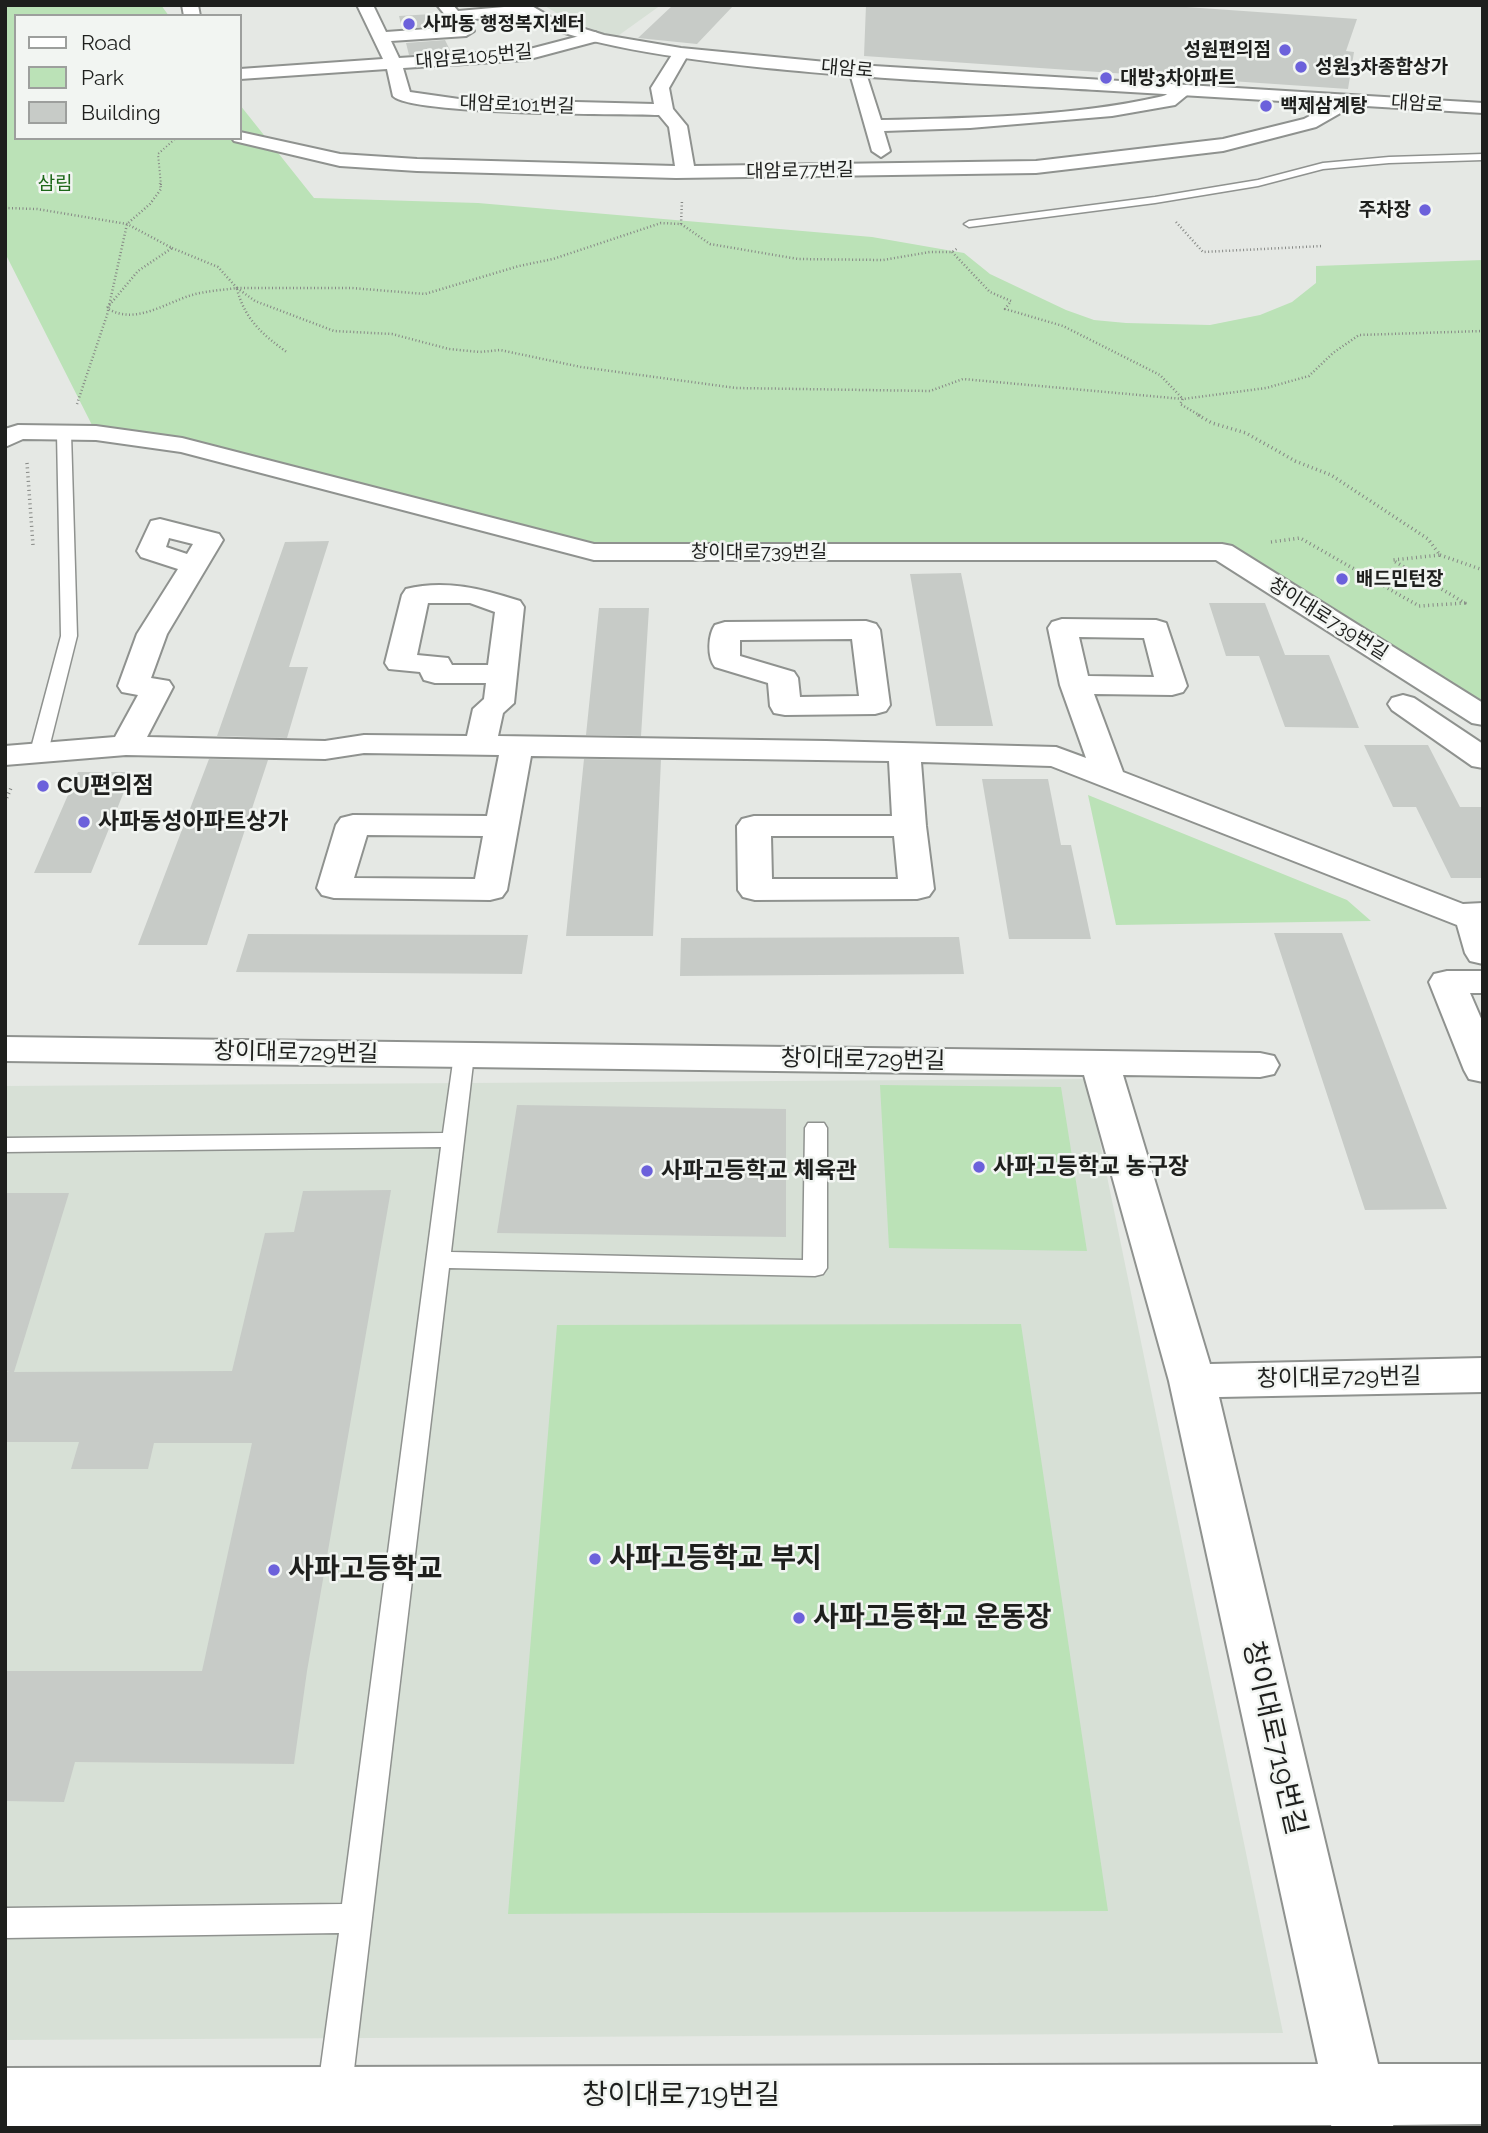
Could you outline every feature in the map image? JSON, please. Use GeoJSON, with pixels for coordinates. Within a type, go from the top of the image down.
{"type":"FeatureCollection","features":[{"type":"Feature","properties":{"kind":"street","name":"대암로105번길"},"geometry":{"type":"LineString","coordinates":[[365,5],[394,65]]}},
{"type":"Feature","properties":{"kind":"street"},"geometry":{"type":"LineString","coordinates":[[450,11],[520,7]]}},
{"type":"Feature","properties":{"kind":"street","name":"대암로"},"geometry":{"type":"LineString","coordinates":[[520,7],[550,23],[595,37],[681,53],[858,70],[1483,108]]}},
{"type":"Feature","properties":{"kind":"street"},"geometry":{"type":"LineString","coordinates":[[381,37],[466,31],[450,11]]}},
{"type":"Feature","properties":{"kind":"street","name":"대암로105번길"},"geometry":{"type":"LineString","coordinates":[[242,74],[526,55],[595,37]]}},
{"type":"Feature","properties":{"kind":"street"},"geometry":{"type":"LineString","coordinates":[[681,53],[660,88],[664,110],[678,126],[685,172]]}},
{"type":"Feature","properties":{"kind":"street","name":"대암로101번길"},"geometry":{"type":"LineString","coordinates":[[394,65],[402,96],[459,104],[664,110]]}},
{"type":"Feature","properties":{"kind":"street"},"geometry":{"type":"LineString","coordinates":[[858,70],[887,170]]}},
{"type":"Feature","properties":{"kind":"street","name":"대암로"},"geometry":{"type":"LineString","coordinates":[[873,126],[970,123],[1112,111],[1170,101],[1184,91]]}},
{"type":"Feature","properties":{"kind":"street","name":"대암로77번길"},"geometry":{"type":"LineString","coordinates":[[242,137],[340,160],[430,166],[685,172],[1036,167],[1223,145],[1310,123],[1354,100]]}},
{"type":"Feature","properties":{"kind":"street","name":"창이대로739번길"},"geometry":{"type":"LineString","coordinates":[[5,440],[18,432],[96,433],[181,444],[594,552],[1222,552],[1483,716]]}},
{"type":"Feature","properties":{"kind":"street"},"geometry":{"type":"LineString","coordinates":[[126,746],[158,687],[133,686],[152,634],[194,565]]}},
{"type":"Feature","properties":{"kind":"street"},"geometry":{"type":"LineString","coordinates":[[783,678],[725,661],[725,631],[866,630],[874,705],[785,706],[785,631]]}},
{"type":"Feature","properties":{"kind":"street"},"geometry":{"type":"LineString","coordinates":[[481,745],[488,709],[499,703],[503,674]]}},
{"type":"Feature","properties":{"kind":"street"},"geometry":{"type":"LineString","coordinates":[[1074,685],[1109,777]]}},
{"type":"Feature","properties":{"kind":"street"},"geometry":{"type":"LineString","coordinates":[[1404,704],[1483,759]]}},
{"type":"Feature","properties":{"kind":"street"},"geometry":{"type":"LineString","coordinates":[[825,750],[828,705]]}},
{"type":"Feature","properties":{"kind":"street"},"geometry":{"type":"LineString","coordinates":[[5,756],[126,746],[325,750],[364,744],[825,750],[1056,757],[1459,915],[1477,914],[1483,953]]}},
{"type":"Feature","properties":{"kind":"street"},"geometry":{"type":"LineString","coordinates":[[502,825],[354,825],[334,888],[490,890],[517,746]]}},
{"type":"Feature","properties":{"kind":"street"},"geometry":{"type":"LineString","coordinates":[[905,754],[909,826],[917,889],[755,890],[754,826],[909,826]]}},
{"type":"Feature","properties":{"kind":"street"},"geometry":{"type":"LineString","coordinates":[[1483,982],[1447,982],[1483,1070]]}},
{"type":"Feature","properties":{"kind":"street","name":"창이대로729번길"},"geometry":{"type":"LineString","coordinates":[[5,1049],[1259,1065]]}},
{"type":"Feature","properties":{"kind":"street"},"geometry":{"type":"LineString","coordinates":[[1100,1063],[1192,1381]]}},
{"type":"Feature","properties":{"kind":"street","name":"창이대로729번길"},"geometry":{"type":"LineString","coordinates":[[1192,1381],[1483,1375]]}},
{"type":"Feature","properties":{"kind":"street","name":"창이대로719번길"},"geometry":{"type":"LineString","coordinates":[[1192,1381],[1360,2111]]}},
{"type":"Feature","properties":{"kind":"street","name":"창이대로719번길"},"geometry":{"type":"LineString","coordinates":[[5,2098],[333,2098],[394,2112],[1360,2111],[1483,2094]]}},
{"type":"Feature","properties":{"kind":"lane"},"geometry":{"type":"LineString","coordinates":[[969,224],[1101,209],[1234,187],[1323,166],[1389,160],[1483,157]]}},
{"type":"Feature","properties":{"kind":"lane"},"geometry":{"type":"LineString","coordinates":[[39,752],[68,636],[65,433]]}},
{"type":"Feature","properties":{"kind":"lane"},"geometry":{"type":"LineString","coordinates":[[333,2098],[464,1055]]}},
{"type":"Feature","properties":{"kind":"lane"},"geometry":{"type":"LineString","coordinates":[[438,1260],[815,1268],[816,1128]]}},
{"type":"Feature","properties":{"kind":"lane"},"geometry":{"type":"LineString","coordinates":[[5,1145],[454,1140]]}},
{"type":"Feature","properties":{"kind":"lane"},"geometry":{"type":"LineString","coordinates":[[5,1923],[355,1918]]}},
{"type":"Feature","properties":{"kind":"path"},"geometry":{"type":"LineString","coordinates":[[65,433],[92,366],[123,260],[127,224],[150,204],[161,189],[158,154],[174,140]]}},
{"type":"Feature","properties":{"kind":"path"},"geometry":{"type":"LineString","coordinates":[[681,224],[682,195]]}},
{"type":"Feature","properties":{"kind":"path"},"geometry":{"type":"LineString","coordinates":[[5,208],[37,209],[127,224],[172,248],[218,267],[237,288],[255,301],[309,324],[334,331],[392,334],[449,349],[480,352],[500,350],[581,367],[736,388],[930,391],[963,379],[1183,399],[1266,388],[1309,376],[1333,353],[1359,335],[1483,331]]}},
{"type":"Feature","properties":{"kind":"path"},"geometry":{"type":"LineString","coordinates":[[1174,221],[1203,252],[1323,246]]}},
{"type":"Feature","properties":{"kind":"path"},"geometry":{"type":"LineString","coordinates":[[107,308],[116,314],[138,315],[194,294],[237,288],[352,288],[425,294],[519,266],[553,259],[661,223],[681,224],[710,244],[798,260],[883,260],[930,252],[952,252],[964,243]]}},
{"type":"Feature","properties":{"kind":"path"},"geometry":{"type":"LineString","coordinates":[[107,308],[126,282],[172,248]]}},
{"type":"Feature","properties":{"kind":"path"},"geometry":{"type":"LineString","coordinates":[[952,252],[990,292],[1011,301],[1005,309],[1063,326],[1160,375],[1183,399]]}},
{"type":"Feature","properties":{"kind":"path"},"geometry":{"type":"LineString","coordinates":[[237,288],[241,307],[253,327],[288,353]]}},
{"type":"Feature","properties":{"kind":"path"},"geometry":{"type":"LineString","coordinates":[[1183,399],[1180,404],[1212,423],[1246,433],[1295,461],[1331,475],[1363,493],[1428,539],[1440,555]]}},
{"type":"Feature","properties":{"kind":"path"},"geometry":{"type":"LineString","coordinates":[[1264,544],[1300,538],[1419,606],[1465,603],[1393,560],[1440,555],[1483,570]]}},
{"type":"Feature","properties":{"kind":"shaded area"},"geometry":{"type":"Polygon","coordinates":[[[543,5],[661,5],[615,38],[567,19],[543,5]]]}},
{"type":"Feature","properties":{"kind":"shaded area","name":"사파고등학교 부지"},"geometry":{"type":"Polygon","coordinates":[[[1087,1079],[1283,2033],[5,2040],[5,1086],[1087,1079]]]}},
{"type":"Feature","properties":{"kind":"green space","name":"삼림"},"geometry":{"type":"Polygon","coordinates":[[[5,5],[161,5],[168,14],[14,14],[14,140],[242,140],[242,108],[314,198],[478,203],[872,237],[964,253],[990,274],[1066,310],[1094,320],[1126,323],[1210,325],[1260,315],[1292,302],[1316,283],[1316,266],[1483,260],[1483,716],[1222,552],[594,552],[182,445],[96,433],[5,253],[5,5]]]}},
{"type":"Feature","properties":{"kind":"green space"},"geometry":{"type":"Polygon","coordinates":[[[1088,795],[1347,900],[1371,921],[1116,925],[1088,795]]]}},
{"type":"Feature","properties":{"kind":"green space","name":"사파고등학교 농구장"},"geometry":{"type":"Polygon","coordinates":[[[880,1085],[1061,1087],[1087,1251],[889,1248],[880,1085]]]}},
{"type":"Feature","properties":{"kind":"green space","name":"사파고등학교 운동장"},"geometry":{"type":"Polygon","coordinates":[[[1021,1324],[1108,1911],[508,1914],[557,1325],[1021,1324]]]}},
{"type":"Feature","properties":{"kind":"building"},"geometry":{"type":"Polygon","coordinates":[[[673,5],[734,5],[697,44],[638,38],[673,5]]]}},
{"type":"Feature","properties":{"kind":"building"},"geometry":{"type":"Polygon","coordinates":[[[866,5],[1158,5],[1357,19],[1346,51],[1354,52],[1348,89],[864,56],[866,5]]]}},
{"type":"Feature","properties":{"kind":"building"},"geometry":{"type":"Polygon","coordinates":[[[432,14],[438,26],[402,28],[399,16],[432,14]]]}},
{"type":"Feature","properties":{"kind":"building"},"geometry":{"type":"Polygon","coordinates":[[[445,40],[451,52],[409,55],[406,43],[445,40]]]}},
{"type":"Feature","properties":{"kind":"building"},"geometry":{"type":"Polygon","coordinates":[[[329,541],[289,667],[308,667],[287,738],[217,736],[285,542],[329,541]]]}},
{"type":"Feature","properties":{"kind":"building"},"geometry":{"type":"Polygon","coordinates":[[[961,573],[993,726],[936,726],[910,574],[961,573]]]}},
{"type":"Feature","properties":{"kind":"building"},"geometry":{"type":"Polygon","coordinates":[[[1209,603],[1265,603],[1285,655],[1329,655],[1359,728],[1285,727],[1259,656],[1226,656],[1209,603]]]}},
{"type":"Feature","properties":{"kind":"building"},"geometry":{"type":"Polygon","coordinates":[[[599,608],[649,608],[641,736],[586,735],[599,608]]]}},
{"type":"Feature","properties":{"kind":"building"},"geometry":{"type":"Polygon","coordinates":[[[1364,745],[1428,745],[1460,807],[1483,807],[1483,878],[1451,878],[1416,807],[1393,807],[1364,745]]]}},
{"type":"Feature","properties":{"kind":"building"},"geometry":{"type":"Polygon","coordinates":[[[209,759],[268,760],[207,945],[138,945],[209,759]]]}},
{"type":"Feature","properties":{"kind":"building"},"geometry":{"type":"Polygon","coordinates":[[[584,759],[661,760],[653,936],[566,936],[584,759]]]}},
{"type":"Feature","properties":{"kind":"building","name":"사파동성아파트상가"},"geometry":{"type":"Polygon","coordinates":[[[78,772],[132,772],[91,873],[34,873],[78,772]]]}},
{"type":"Feature","properties":{"kind":"building"},"geometry":{"type":"Polygon","coordinates":[[[982,779],[1048,779],[1061,845],[1071,845],[1091,939],[1009,939],[982,779]]]}},
{"type":"Feature","properties":{"kind":"building"},"geometry":{"type":"Polygon","coordinates":[[[1274,933],[1342,933],[1447,1209],[1365,1210],[1274,933]]]}},
{"type":"Feature","properties":{"kind":"building"},"geometry":{"type":"Polygon","coordinates":[[[248,934],[528,935],[522,974],[236,972],[248,934]]]}},
{"type":"Feature","properties":{"kind":"building"},"geometry":{"type":"Polygon","coordinates":[[[959,937],[964,974],[680,976],[681,938],[959,937]]]}},
{"type":"Feature","properties":{"kind":"building","name":"사파고등학교 체육관"},"geometry":{"type":"Polygon","coordinates":[[[517,1105],[786,1109],[786,1237],[497,1233],[517,1105]]]}},
{"type":"Feature","properties":{"kind":"building","name":"사파고등학교"},"geometry":{"type":"Polygon","coordinates":[[[391,1190],[307,1671],[294,1764],[75,1762],[64,1802],[5,1801],[5,1671],[202,1671],[252,1443],[154,1443],[148,1469],[71,1469],[79,1442],[5,1442],[5,1372],[9,1372],[5,1371],[5,1193],[69,1193],[14,1372],[232,1371],[265,1233],[294,1232],[303,1191],[391,1190]]]}},
{"type":"Feature","properties":{"kind":"place","name":"사파동 행정복지센터"},"geometry":{"type":"Point","coordinates":[409,24]}},
{"type":"Feature","properties":{"kind":"place","name":"성원편의점"},"geometry":{"type":"Point","coordinates":[1285,50]}},
{"type":"Feature","properties":{"kind":"place","name":"성원3차종합상가"},"geometry":{"type":"Point","coordinates":[1301,67]}},
{"type":"Feature","properties":{"kind":"place","name":"대방3차아파트"},"geometry":{"type":"Point","coordinates":[1106,78]}},
{"type":"Feature","properties":{"kind":"place","name":"백제삼계탕"},"geometry":{"type":"Point","coordinates":[1266,106]}},
{"type":"Feature","properties":{"kind":"place","name":"주차장"},"geometry":{"type":"Point","coordinates":[1425,210]}},
{"type":"Feature","properties":{"kind":"place","name":"배드민턴장"},"geometry":{"type":"Point","coordinates":[1342,579]}},
{"type":"Feature","properties":{"kind":"place","name":"CU편의점"},"geometry":{"type":"Point","coordinates":[43,786]}},
{"type":"Feature","properties":{"kind":"place","name":"사파동성아파트상가"},"geometry":{"type":"Point","coordinates":[84,822]}},
{"type":"Feature","properties":{"kind":"place","name":"사파고등학교 농구장"},"geometry":{"type":"Point","coordinates":[979,1167]}},
{"type":"Feature","properties":{"kind":"place","name":"사파고등학교 체육관"},"geometry":{"type":"Point","coordinates":[647,1171]}},
{"type":"Feature","properties":{"kind":"place","name":"사파고등학교 부지"},"geometry":{"type":"Point","coordinates":[595,1559]}},
{"type":"Feature","properties":{"kind":"place","name":"사파고등학교"},"geometry":{"type":"Point","coordinates":[274,1570]}},
{"type":"Feature","properties":{"kind":"place","name":"사파고등학교 운동장"},"geometry":{"type":"Point","coordinates":[799,1618]}}]}
